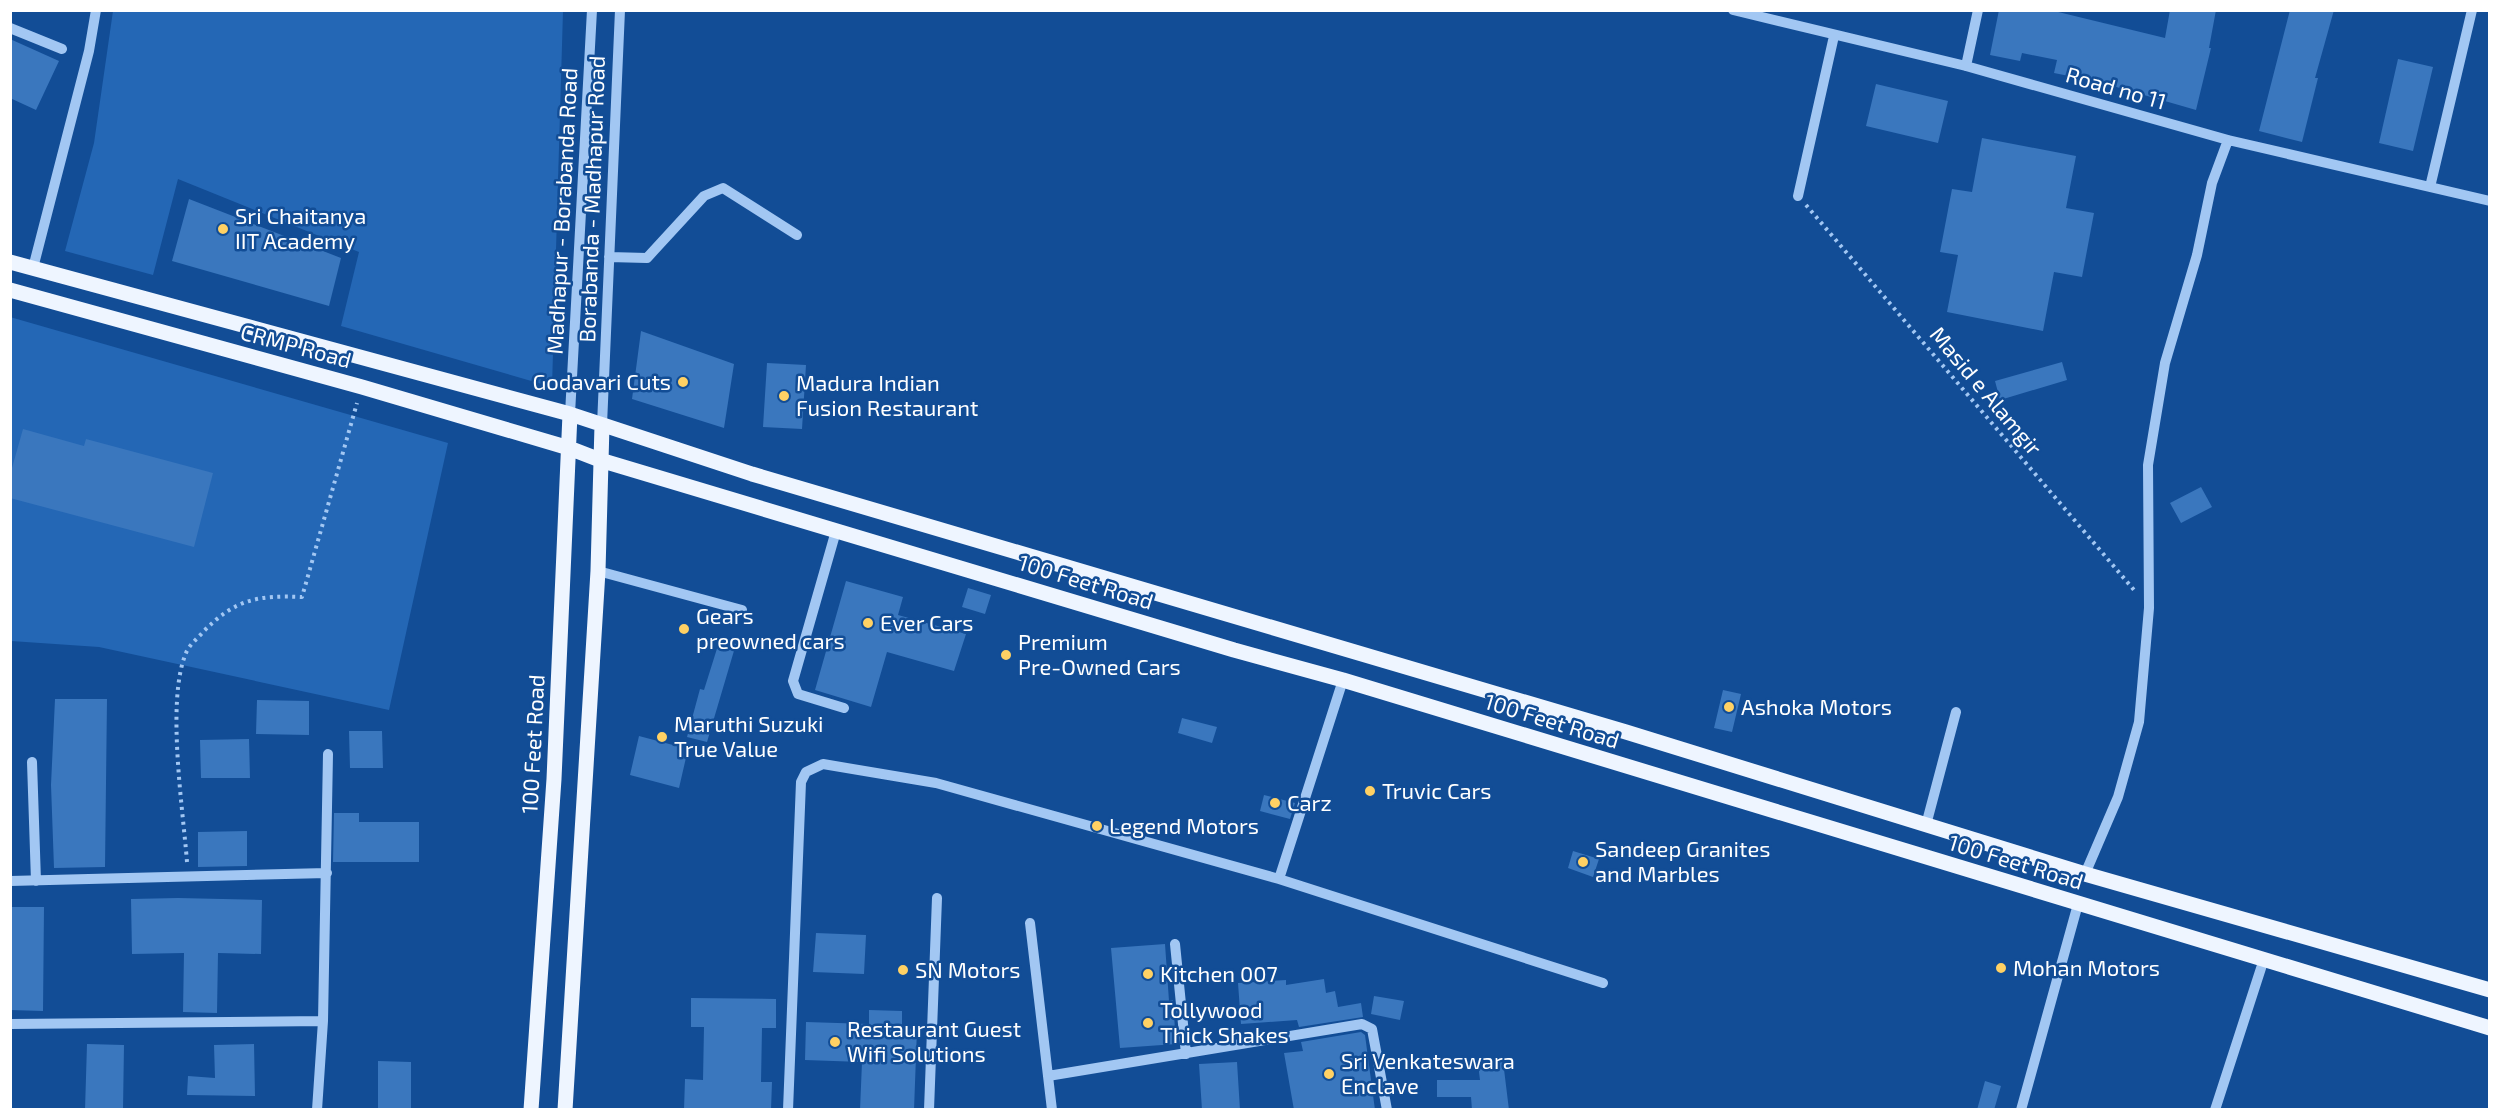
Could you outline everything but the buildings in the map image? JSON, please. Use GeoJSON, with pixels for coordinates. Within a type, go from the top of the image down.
{"type":"FeatureCollection","features":[{"type":"Feature","properties":{"kind":"main road","name":"CRMP Road"},"geometry":{"type":"LineString","coordinates":[[10,262],[570,414]]}},
{"type":"Feature","properties":{"kind":"main road","name":"CRMP Road"},"geometry":{"type":"LineString","coordinates":[[10,290],[362,387],[569,448],[600,460]]}},
{"type":"Feature","properties":{"kind":"main road","name":"100 Feet Road"},"geometry":{"type":"LineString","coordinates":[[531,1110],[554,779],[570,414],[752,474],[1626,732],[2085,874],[2490,990]]}},
{"type":"Feature","properties":{"kind":"main road"},"geometry":{"type":"LineString","coordinates":[[565,1110],[598,571],[602,426]]}},
{"type":"Feature","properties":{"kind":"main road","name":"100 Feet Road"},"geometry":{"type":"LineString","coordinates":[[600,460],[1343,680],[2490,1028]]}},
{"type":"Feature","properties":{"kind":"street"},"geometry":{"type":"LineString","coordinates":[[33,268],[89,51],[96,10]]}},
{"type":"Feature","properties":{"kind":"street","name":"Madhapur - Borabanda Road"},"geometry":{"type":"LineString","coordinates":[[570,414],[592,10]]}},
{"type":"Feature","properties":{"kind":"street","name":"Borabanda - Madhapur Road"},"geometry":{"type":"LineString","coordinates":[[602,426],[620,10]]}},
{"type":"Feature","properties":{"kind":"street","name":"Road no 11"},"geometry":{"type":"LineString","coordinates":[[1733,10],[1966,66],[2228,140],[2490,201]]}},
{"type":"Feature","properties":{"kind":"street"},"geometry":{"type":"LineString","coordinates":[[1966,66],[1978,10]]}},
{"type":"Feature","properties":{"kind":"street"},"geometry":{"type":"LineString","coordinates":[[2430,188],[2472,10]]}},
{"type":"Feature","properties":{"kind":"street"},"geometry":{"type":"LineString","coordinates":[[10,28],[62,49]]}},
{"type":"Feature","properties":{"kind":"street"},"geometry":{"type":"LineString","coordinates":[[1798,196],[1834,36]]}},
{"type":"Feature","properties":{"kind":"street"},"geometry":{"type":"LineString","coordinates":[[2085,874],[2118,797],[2139,722],[2149,608],[2148,465],[2163,375],[2197,255],[2212,183],[2228,140]]}},
{"type":"Feature","properties":{"kind":"street"},"geometry":{"type":"LineString","coordinates":[[609,256],[647,258],[704,196],[723,188],[797,235]]}},
{"type":"Feature","properties":{"kind":"street"},"geometry":{"type":"LineString","coordinates":[[836,531],[793,681],[798,694],[844,708]]}},
{"type":"Feature","properties":{"kind":"street"},"geometry":{"type":"LineString","coordinates":[[598,571],[742,610]]}},
{"type":"Feature","properties":{"kind":"street"},"geometry":{"type":"LineString","coordinates":[[1280,879],[1343,680]]}},
{"type":"Feature","properties":{"kind":"street"},"geometry":{"type":"LineString","coordinates":[[1926,825],[1956,712]]}},
{"type":"Feature","properties":{"kind":"street"},"geometry":{"type":"LineString","coordinates":[[317,1110],[323,1021],[328,754]]}},
{"type":"Feature","properties":{"kind":"street"},"geometry":{"type":"LineString","coordinates":[[32,762],[36,881]]}},
{"type":"Feature","properties":{"kind":"street"},"geometry":{"type":"LineString","coordinates":[[788,1110],[801,782],[806,772],[823,764],[936,783],[1280,879],[1603,983]]}},
{"type":"Feature","properties":{"kind":"street"},"geometry":{"type":"LineString","coordinates":[[10,881],[327,873]]}},
{"type":"Feature","properties":{"kind":"street"},"geometry":{"type":"LineString","coordinates":[[929,1110],[937,898]]}},
{"type":"Feature","properties":{"kind":"street"},"geometry":{"type":"LineString","coordinates":[[2021,1110],[2078,904]]}},
{"type":"Feature","properties":{"kind":"street"},"geometry":{"type":"LineString","coordinates":[[1030,923],[1052,1110]]}},
{"type":"Feature","properties":{"kind":"street"},"geometry":{"type":"LineString","coordinates":[[1175,944],[1186,1054]]}},
{"type":"Feature","properties":{"kind":"street"},"geometry":{"type":"LineString","coordinates":[[2215,1110],[2264,959]]}},
{"type":"Feature","properties":{"kind":"street"},"geometry":{"type":"LineString","coordinates":[[10,1024],[323,1021]]}},
{"type":"Feature","properties":{"kind":"street"},"geometry":{"type":"LineString","coordinates":[[1048,1076],[1366,1024],[1372,1029],[1386,1110]]}},
{"type":"Feature","properties":{"kind":"path","name":"Masid e Alamgir"},"geometry":{"type":"LineString","coordinates":[[1798,196],[2149,608]]}},
{"type":"Feature","properties":{"kind":"path"},"geometry":{"type":"LineString","coordinates":[[188,878],[178,747],[178,679],[186,650],[214,620],[242,601],[267,595],[302,597],[354,413]]}},
{"type":"Feature","properties":{"kind":"shaded area"},"geometry":{"type":"Polygon","coordinates":[[[113,11],[563,11],[552,387],[341,326],[359,252],[178,179],[153,275],[65,251],[94,143],[113,11]]]}},
{"type":"Feature","properties":{"kind":"shaded area"},"geometry":{"type":"Polygon","coordinates":[[[10,317],[448,443],[389,710],[99,647],[11,641],[10,317]]]}},
{"type":"Feature","properties":{"kind":"place","name":"Sri Chaitanya IIT Academy"},"geometry":{"type":"Point","coordinates":[223,229]}},
{"type":"Feature","properties":{"kind":"place","name":"Godavari Cuts"},"geometry":{"type":"Point","coordinates":[683,382]}},
{"type":"Feature","properties":{"kind":"place","name":"Madura Indian Fusion Restaurant"},"geometry":{"type":"Point","coordinates":[784,396]}},
{"type":"Feature","properties":{"kind":"place","name":"Ever Cars"},"geometry":{"type":"Point","coordinates":[868,623]}},
{"type":"Feature","properties":{"kind":"place","name":"Gears preowned cars"},"geometry":{"type":"Point","coordinates":[684,629]}},
{"type":"Feature","properties":{"kind":"place","name":"Premium Pre-Owned Cars"},"geometry":{"type":"Point","coordinates":[1006,655]}},
{"type":"Feature","properties":{"kind":"place","name":"Ashoka Motors"},"geometry":{"type":"Point","coordinates":[1729,707]}},
{"type":"Feature","properties":{"kind":"place","name":"Maruthi Suzuki True Value"},"geometry":{"type":"Point","coordinates":[662,737]}},
{"type":"Feature","properties":{"kind":"place","name":"Truvic Cars"},"geometry":{"type":"Point","coordinates":[1370,791]}},
{"type":"Feature","properties":{"kind":"place","name":"Carz"},"geometry":{"type":"Point","coordinates":[1275,803]}},
{"type":"Feature","properties":{"kind":"place","name":"Legend Motors"},"geometry":{"type":"Point","coordinates":[1097,826]}},
{"type":"Feature","properties":{"kind":"place","name":"Sandeep Granites and Marbles"},"geometry":{"type":"Point","coordinates":[1583,862]}},
{"type":"Feature","properties":{"kind":"place","name":"Mohan Motors"},"geometry":{"type":"Point","coordinates":[2001,968]}},
{"type":"Feature","properties":{"kind":"place","name":"SN Motors"},"geometry":{"type":"Point","coordinates":[903,970]}},
{"type":"Feature","properties":{"kind":"place","name":"Kitchen 007"},"geometry":{"type":"Point","coordinates":[1148,974]}},
{"type":"Feature","properties":{"kind":"place","name":"Tollywood Thick Shakes"},"geometry":{"type":"Point","coordinates":[1148,1023]}},
{"type":"Feature","properties":{"kind":"place","name":"Restaurant Guest Wifi Solutions"},"geometry":{"type":"Point","coordinates":[835,1042]}},
{"type":"Feature","properties":{"kind":"place","name":"Sri Venkateswara Enclave"},"geometry":{"type":"Point","coordinates":[1329,1074]}}]}
